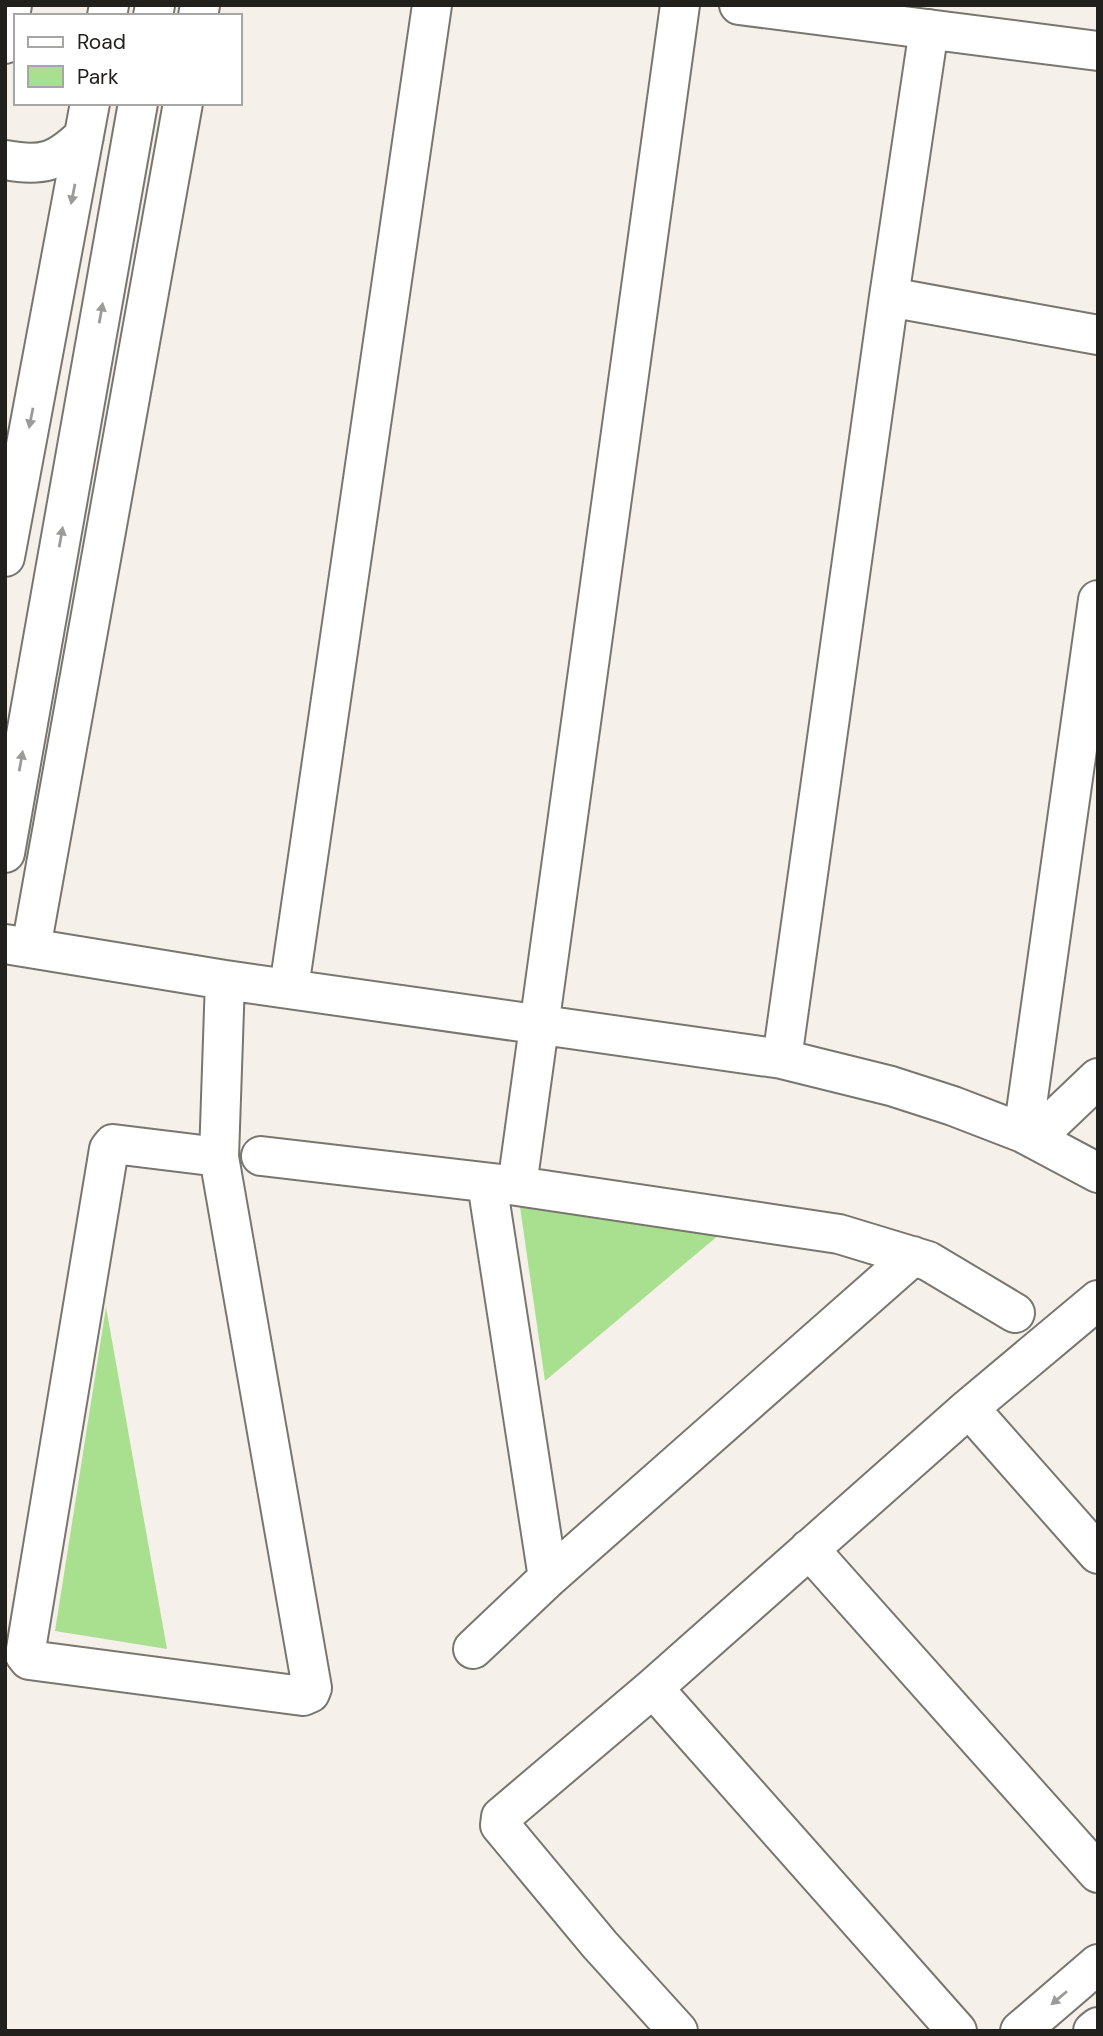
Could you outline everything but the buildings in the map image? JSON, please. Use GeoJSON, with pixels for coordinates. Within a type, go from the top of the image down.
{"type":"FeatureCollection","features":[{"type":"Feature","properties":{"kind":"street"},"geometry":{"type":"LineString","coordinates":[[5,44],[12,5]]}},
{"type":"Feature","properties":{"kind":"street"},"geometry":{"type":"LineString","coordinates":[[289,988],[432,5]]}},
{"type":"Feature","properties":{"kind":"street"},"geometry":{"type":"LineString","coordinates":[[548,1578],[502,1184],[539,1023],[680,5]]}},
{"type":"Feature","properties":{"kind":"street"},"geometry":{"type":"LineString","coordinates":[[740,5],[1098,51]]}},
{"type":"Feature","properties":{"kind":"street"},"geometry":{"type":"LineString","coordinates":[[782,1059],[929,29]]}},
{"type":"Feature","properties":{"kind":"street"},"geometry":{"type":"LineString","coordinates":[[5,853],[138,105]]}},
{"type":"Feature","properties":{"kind":"street"},"geometry":{"type":"LineString","coordinates":[[183,105],[18,946],[225,980],[782,1059],[891,1086],[953,1106],[1028,1136],[1098,1173]]}},
{"type":"Feature","properties":{"kind":"street"},"geometry":{"type":"LineString","coordinates":[[5,160],[35,164],[66,153],[87,119]]}},
{"type":"Feature","properties":{"kind":"street"},"geometry":{"type":"LineString","coordinates":[[5,557],[87,119]]}},
{"type":"Feature","properties":{"kind":"street"},"geometry":{"type":"LineString","coordinates":[[889,297],[1098,335]]}},
{"type":"Feature","properties":{"kind":"street"},"geometry":{"type":"LineString","coordinates":[[1028,1136],[1098,600]]}},
{"type":"Feature","properties":{"kind":"street"},"geometry":{"type":"LineString","coordinates":[[219,1157],[113,1144],[109,1149],[24,1655],[29,1660],[303,1696],[310,1693],[312,1688],[219,1157],[225,980]]}},
{"type":"Feature","properties":{"kind":"street"},"geometry":{"type":"LineString","coordinates":[[1028,1136],[1098,1078]]}},
{"type":"Feature","properties":{"kind":"street"},"geometry":{"type":"LineString","coordinates":[[261,1156],[502,1184],[839,1234],[913,1256],[941,1268],[1015,1313]]}},
{"type":"Feature","properties":{"kind":"street"},"geometry":{"type":"LineString","coordinates":[[473,1649],[548,1578],[913,1256]]}},
{"type":"Feature","properties":{"kind":"street"},"geometry":{"type":"LineString","coordinates":[[678,2031],[600,1945],[500,1825],[501,1817],[653,1688],[969,1408],[1098,1300]]}},
{"type":"Feature","properties":{"kind":"street"},"geometry":{"type":"LineString","coordinates":[[969,1408],[1098,1554]]}},
{"type":"Feature","properties":{"kind":"street"},"geometry":{"type":"LineString","coordinates":[[809,1549],[1098,1873]]}},
{"type":"Feature","properties":{"kind":"street"},"geometry":{"type":"LineString","coordinates":[[653,1688],[957,2031]]}},
{"type":"Feature","properties":{"kind":"street"},"geometry":{"type":"LineString","coordinates":[[1020,2031],[1098,1964]]}},
{"type":"Feature","properties":{"kind":"street"},"geometry":{"type":"LineString","coordinates":[[1093,2031],[1098,2027]]}},
{"type":"Feature","properties":{"kind":"green space"},"geometry":{"type":"Polygon","coordinates":[[[519,1200],[726,1229],[545,1381],[519,1200]]]}},
{"type":"Feature","properties":{"kind":"green space"},"geometry":{"type":"Polygon","coordinates":[[[106,1307],[167,1649],[55,1631],[106,1307]]]}}]}
